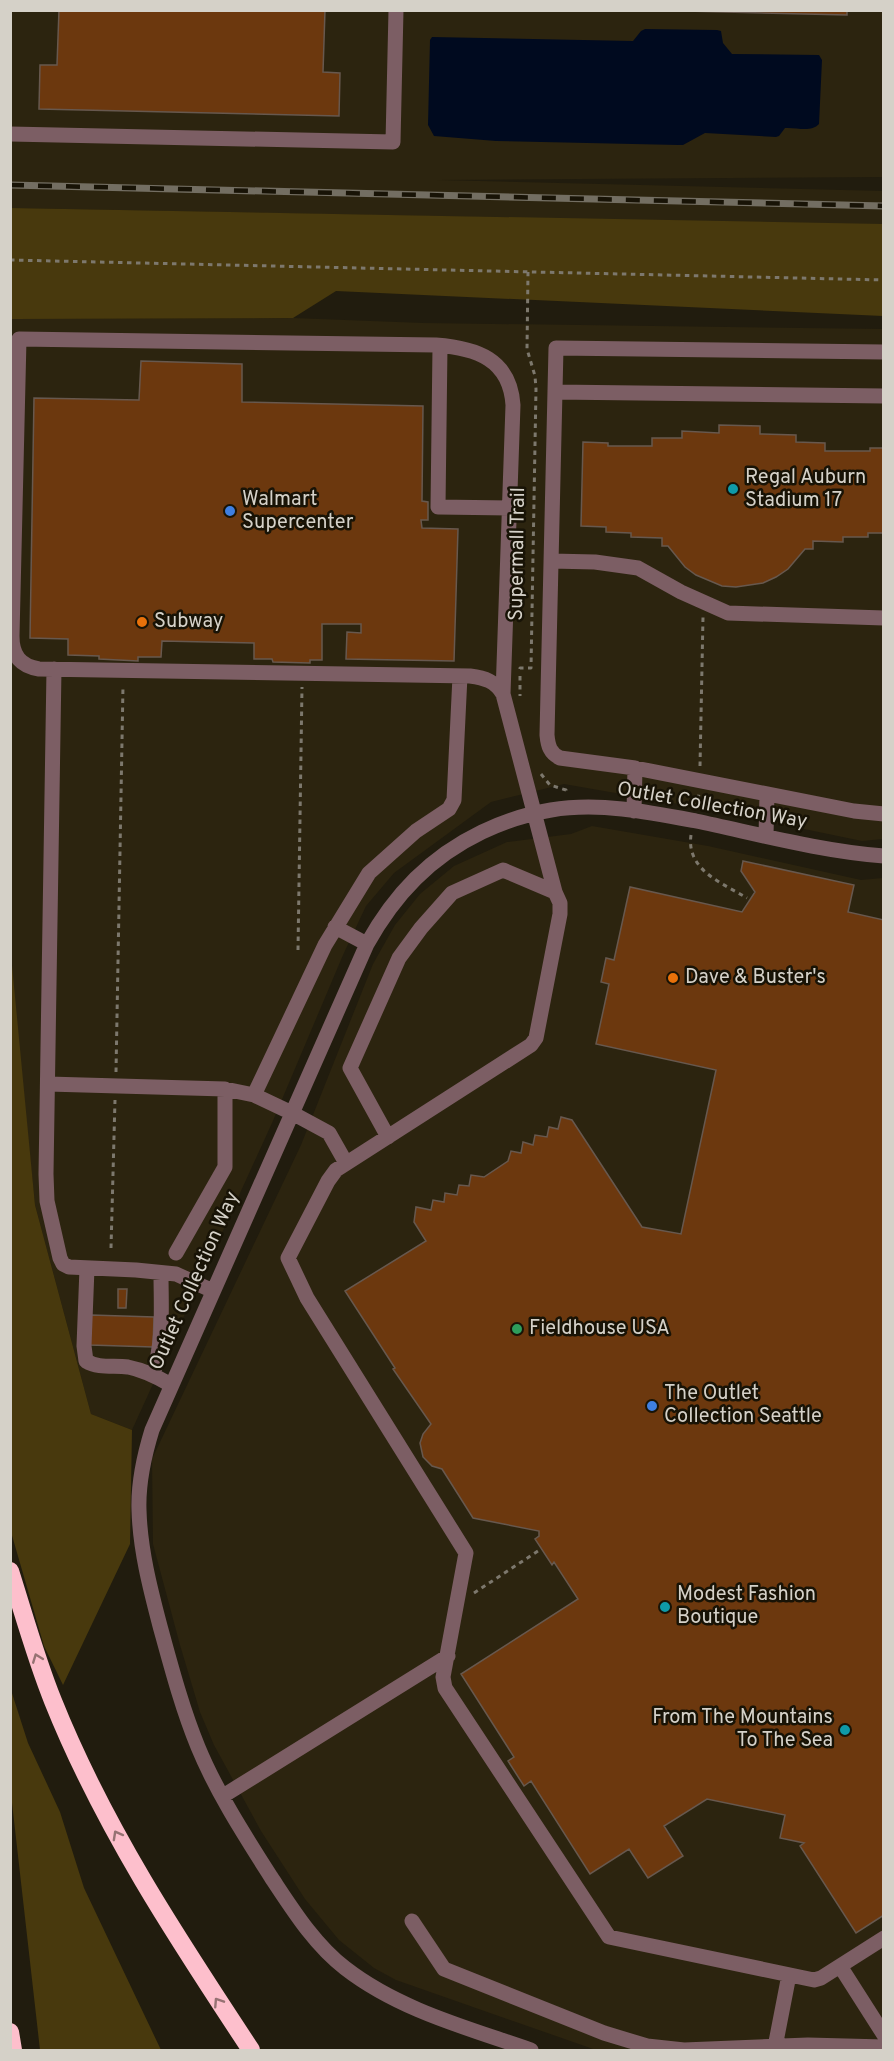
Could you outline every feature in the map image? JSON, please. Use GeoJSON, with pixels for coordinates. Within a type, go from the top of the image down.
{"type":"FeatureCollection","features":[{"type":"Feature","properties":{"kind":"highway"},"geometry":{"type":"LineString","coordinates":[[10,1571],[30,1641],[54,1703],[108,1820],[175,1934],[250,2050]]}},
{"type":"Feature","properties":{"kind":"highway"},"geometry":{"type":"LineString","coordinates":[[10,2032],[13,2050]]}},
{"type":"Feature","properties":{"kind":"street"},"geometry":{"type":"LineString","coordinates":[[10,134],[393,142],[396,10]]}},
{"type":"Feature","properties":{"kind":"street"},"geometry":{"type":"LineString","coordinates":[[503,694],[498,686],[482,677],[39,669],[25,665],[15,655],[12,642],[19,339],[440,345],[473,350],[485,355],[497,365],[509,385],[513,405],[503,694],[533,814],[560,903],[560,914],[534,1041],[336,1170],[328,1180],[288,1258],[307,1298],[465,1551],[466,1560],[443,1680],[446,1688],[609,1937],[817,1980],[884,1938]]}},
{"type":"Feature","properties":{"kind":"street"},"geometry":{"type":"LineString","coordinates":[[440,345],[438,507],[510,508]]}},
{"type":"Feature","properties":{"kind":"street"},"geometry":{"type":"LineString","coordinates":[[884,352],[555,348],[547,735],[549,747],[560,758],[635,768],[854,811],[884,814]]}},
{"type":"Feature","properties":{"kind":"street"},"geometry":{"type":"LineString","coordinates":[[555,392],[884,396]]}},
{"type":"Feature","properties":{"kind":"street"},"geometry":{"type":"LineString","coordinates":[[551,561],[595,562],[638,568],[728,613],[884,618]]}},
{"type":"Feature","properties":{"kind":"street"},"geometry":{"type":"LineString","coordinates":[[54,669],[47,1202],[60,1258],[63,1264],[69,1267],[176,1274],[213,1291]]}},
{"type":"Feature","properties":{"kind":"street"},"geometry":{"type":"LineString","coordinates":[[254,1095],[335,927],[369,873],[416,831],[448,809],[454,800],[460,676]]}},
{"type":"Feature","properties":{"kind":"street"},"geometry":{"type":"LineString","coordinates":[[634,811],[635,768]]}},
{"type":"Feature","properties":{"kind":"street"},"geometry":{"type":"LineString","coordinates":[[766,836],[767,794]]}},
{"type":"Feature","properties":{"kind":"street","name":"Outlet Collection Way"},"geometry":{"type":"LineString","coordinates":[[531,2050],[405,2004],[372,1987],[344,1968],[294,1913],[250,1845],[203,1759],[188,1720],[155,1605],[143,1548],[139,1509],[144,1458],[152,1430],[367,944],[382,916],[399,895],[446,852],[498,825],[533,814],[587,807],[634,811],[833,849],[884,856]]}},
{"type":"Feature","properties":{"kind":"street"},"geometry":{"type":"LineString","coordinates":[[387,1137],[351,1068],[399,958],[421,928],[452,893],[503,870],[555,892]]}},
{"type":"Feature","properties":{"kind":"street"},"geometry":{"type":"LineString","coordinates":[[335,927],[367,944]]}},
{"type":"Feature","properties":{"kind":"street"},"geometry":{"type":"LineString","coordinates":[[48,1084],[225,1089],[254,1095],[329,1133],[346,1163]]}},
{"type":"Feature","properties":{"kind":"street"},"geometry":{"type":"LineString","coordinates":[[176,1253],[225,1167],[225,1089]]}},
{"type":"Feature","properties":{"kind":"street"},"geometry":{"type":"LineString","coordinates":[[87,1268],[84,1346],[86,1361],[93,1365],[127,1367],[153,1374],[171,1385]]}},
{"type":"Feature","properties":{"kind":"street"},"geometry":{"type":"LineString","coordinates":[[153,1374],[157,1362],[161,1326],[161,1273]]}},
{"type":"Feature","properties":{"kind":"street"},"geometry":{"type":"LineString","coordinates":[[223,1796],[448,1656]]}},
{"type":"Feature","properties":{"kind":"street"},"geometry":{"type":"LineString","coordinates":[[412,1921],[444,1969],[604,2033],[647,2046],[684,2050],[816,2045],[884,2047]]}},
{"type":"Feature","properties":{"kind":"street"},"geometry":{"type":"LineString","coordinates":[[840,1966],[884,2035]]}},
{"type":"Feature","properties":{"kind":"street"},"geometry":{"type":"LineString","coordinates":[[775,2047],[789,1975]]}},
{"type":"Feature","properties":{"kind":"path"},"geometry":{"type":"LineString","coordinates":[[10,260],[884,280]]}},
{"type":"Feature","properties":{"kind":"path","name":"Supermall Trail"},"geometry":{"type":"LineString","coordinates":[[520,702],[520,668],[531,668],[536,389],[535,376],[527,349],[528,272]]}},
{"type":"Feature","properties":{"kind":"path"},"geometry":{"type":"LineString","coordinates":[[708,605],[703,618],[699,781],[690,845],[697,865],[704,872],[747,898]]}},
{"type":"Feature","properties":{"kind":"path"},"geometry":{"type":"LineString","coordinates":[[111,1248],[124,670]]}},
{"type":"Feature","properties":{"kind":"path"},"geometry":{"type":"LineString","coordinates":[[298,950],[302,673]]}},
{"type":"Feature","properties":{"kind":"path"},"geometry":{"type":"LineString","coordinates":[[537,769],[550,785],[566,790],[566,808]]}},
{"type":"Feature","properties":{"kind":"path"},"geometry":{"type":"LineString","coordinates":[[458,1604],[541,1549]]}},
{"type":"Feature","properties":{"kind":"shaded area"},"geometry":{"type":"Polygon","coordinates":[[[11,11],[883,11],[883,177],[437,180],[883,191],[883,225],[11,208],[11,11]]]}},
{"type":"Feature","properties":{"kind":"shaded area"},"geometry":{"type":"Polygon","coordinates":[[[11,208],[883,224],[883,316],[336,291],[293,318],[11,319],[11,208]]]}},
{"type":"Feature","properties":{"kind":"shaded area"},"geometry":{"type":"Polygon","coordinates":[[[293,318],[423,323],[883,329],[883,839],[862,841],[707,809],[564,784],[491,802],[394,873],[366,906],[272,1123],[132,1430],[91,1414],[35,1205],[10,967],[10,319],[293,318]]]}},
{"type":"Feature","properties":{"kind":"shaded area"},"geometry":{"type":"Polygon","coordinates":[[[592,826],[708,846],[861,880],[883,878],[883,2050],[596,2050],[396,1980],[374,1968],[339,1940],[305,1899],[261,1831],[214,1745],[200,1712],[153,1544],[152,1459],[301,1145],[373,964],[395,925],[420,894],[454,866],[507,842],[571,834],[592,826]]]}},
{"type":"Feature","properties":{"kind":"shaded area"},"geometry":{"type":"Polygon","coordinates":[[[11,955],[35,1205],[91,1414],[132,1430],[130,1544],[63,1685],[44,1646],[11,1532],[11,955]]]}},
{"type":"Feature","properties":{"kind":"shaded area"},"geometry":{"type":"Polygon","coordinates":[[[10,1687],[28,1743],[60,1812],[84,1888],[161,2050],[40,2050],[11,1794],[10,1687]]]}},
{"type":"Feature","properties":{"kind":"water"},"geometry":{"type":"Polygon","coordinates":[[[645,29],[721,31],[723,43],[732,54],[819,55],[822,60],[819,124],[808,129],[785,128],[776,137],[705,133],[683,145],[496,141],[434,136],[428,125],[430,40],[432,37],[633,41],[645,29]]]}},
{"type":"Feature","properties":{"kind":"building"},"geometry":{"type":"Polygon","coordinates":[[[59,10],[325,10],[323,72],[340,73],[339,116],[39,109],[40,65],[57,65],[59,10]]]}},
{"type":"Feature","properties":{"kind":"building"},"geometry":{"type":"Polygon","coordinates":[[[646,10],[847,10],[847,15],[646,10]]]}},
{"type":"Feature","properties":{"kind":"building","name":"Walmart Supercenter"},"geometry":{"type":"Polygon","coordinates":[[[141,361],[242,364],[242,402],[423,406],[422,501],[428,502],[428,520],[421,520],[422,528],[458,529],[454,661],[346,659],[347,632],[361,633],[361,624],[322,624],[322,660],[310,660],[310,663],[254,659],[254,643],[162,641],[161,657],[138,657],[138,661],[68,655],[68,639],[30,638],[34,398],[139,400],[141,361]]]}},
{"type":"Feature","properties":{"kind":"building","name":"Regal Auburn Stadium 17"},"geometry":{"type":"Polygon","coordinates":[[[719,425],[760,426],[760,434],[796,435],[796,442],[825,443],[825,451],[870,451],[870,448],[884,448],[884,533],[868,533],[868,537],[843,537],[843,542],[813,541],[813,549],[805,549],[788,569],[776,577],[763,583],[736,587],[722,586],[696,575],[685,567],[668,546],[662,546],[662,538],[631,537],[631,533],[606,532],[606,527],[581,526],[583,442],[608,443],[608,446],[652,446],[652,438],[682,438],[682,431],[719,433],[719,425]]]}},
{"type":"Feature","properties":{"kind":"building","name":"The Outlet Collection Seattle"},"geometry":{"type":"Polygon","coordinates":[[[743,861],[854,885],[848,912],[884,920],[884,1915],[856,1933],[800,1846],[804,1843],[780,1838],[785,1815],[707,1799],[664,1826],[683,1856],[648,1878],[629,1849],[590,1874],[531,1781],[524,1786],[508,1761],[514,1757],[461,1674],[578,1599],[554,1562],[552,1565],[535,1539],[539,1536],[539,1531],[473,1518],[442,1469],[432,1466],[423,1457],[420,1443],[423,1434],[431,1424],[393,1369],[395,1368],[345,1291],[426,1241],[414,1222],[416,1207],[431,1210],[433,1200],[444,1202],[445,1193],[457,1195],[459,1185],[469,1186],[471,1175],[484,1177],[508,1161],[511,1151],[521,1153],[523,1142],[533,1145],[535,1135],[547,1137],[549,1127],[558,1129],[561,1117],[572,1120],[642,1227],[681,1234],[716,1070],[596,1044],[609,984],[601,982],[606,958],[614,960],[630,887],[742,912],[755,892],[741,871],[743,861]]]}},
{"type":"Feature","properties":{"kind":"building"},"geometry":{"type":"Polygon","coordinates":[[[118,1289],[127,1289],[126,1308],[118,1308],[118,1289]]]}},
{"type":"Feature","properties":{"kind":"building"},"geometry":{"type":"Polygon","coordinates":[[[91,1315],[154,1317],[153,1347],[90,1345],[91,1315]]]}},
{"type":"Feature","properties":{"kind":"railway"},"geometry":{"type":"LineString","coordinates":[[10,185],[884,206]]}},
{"type":"Feature","properties":{"kind":"place","name":"Regal Auburn Stadium 17"},"geometry":{"type":"Point","coordinates":[733,489]}},
{"type":"Feature","properties":{"kind":"place","name":"Walmart Supercenter"},"geometry":{"type":"Point","coordinates":[230,511]}},
{"type":"Feature","properties":{"kind":"place","name":"Subway"},"geometry":{"type":"Point","coordinates":[142,622]}},
{"type":"Feature","properties":{"kind":"place","name":"Dave & Buster's"},"geometry":{"type":"Point","coordinates":[673,978]}},
{"type":"Feature","properties":{"kind":"place","name":"Fieldhouse USA"},"geometry":{"type":"Point","coordinates":[517,1329]}},
{"type":"Feature","properties":{"kind":"place","name":"The Outlet Collection Seattle"},"geometry":{"type":"Point","coordinates":[652,1406]}},
{"type":"Feature","properties":{"kind":"place","name":"Modest Fashion Boutique"},"geometry":{"type":"Point","coordinates":[665,1607]}},
{"type":"Feature","properties":{"kind":"place","name":"From The Mountains To The Sea"},"geometry":{"type":"Point","coordinates":[845,1730]}}]}
